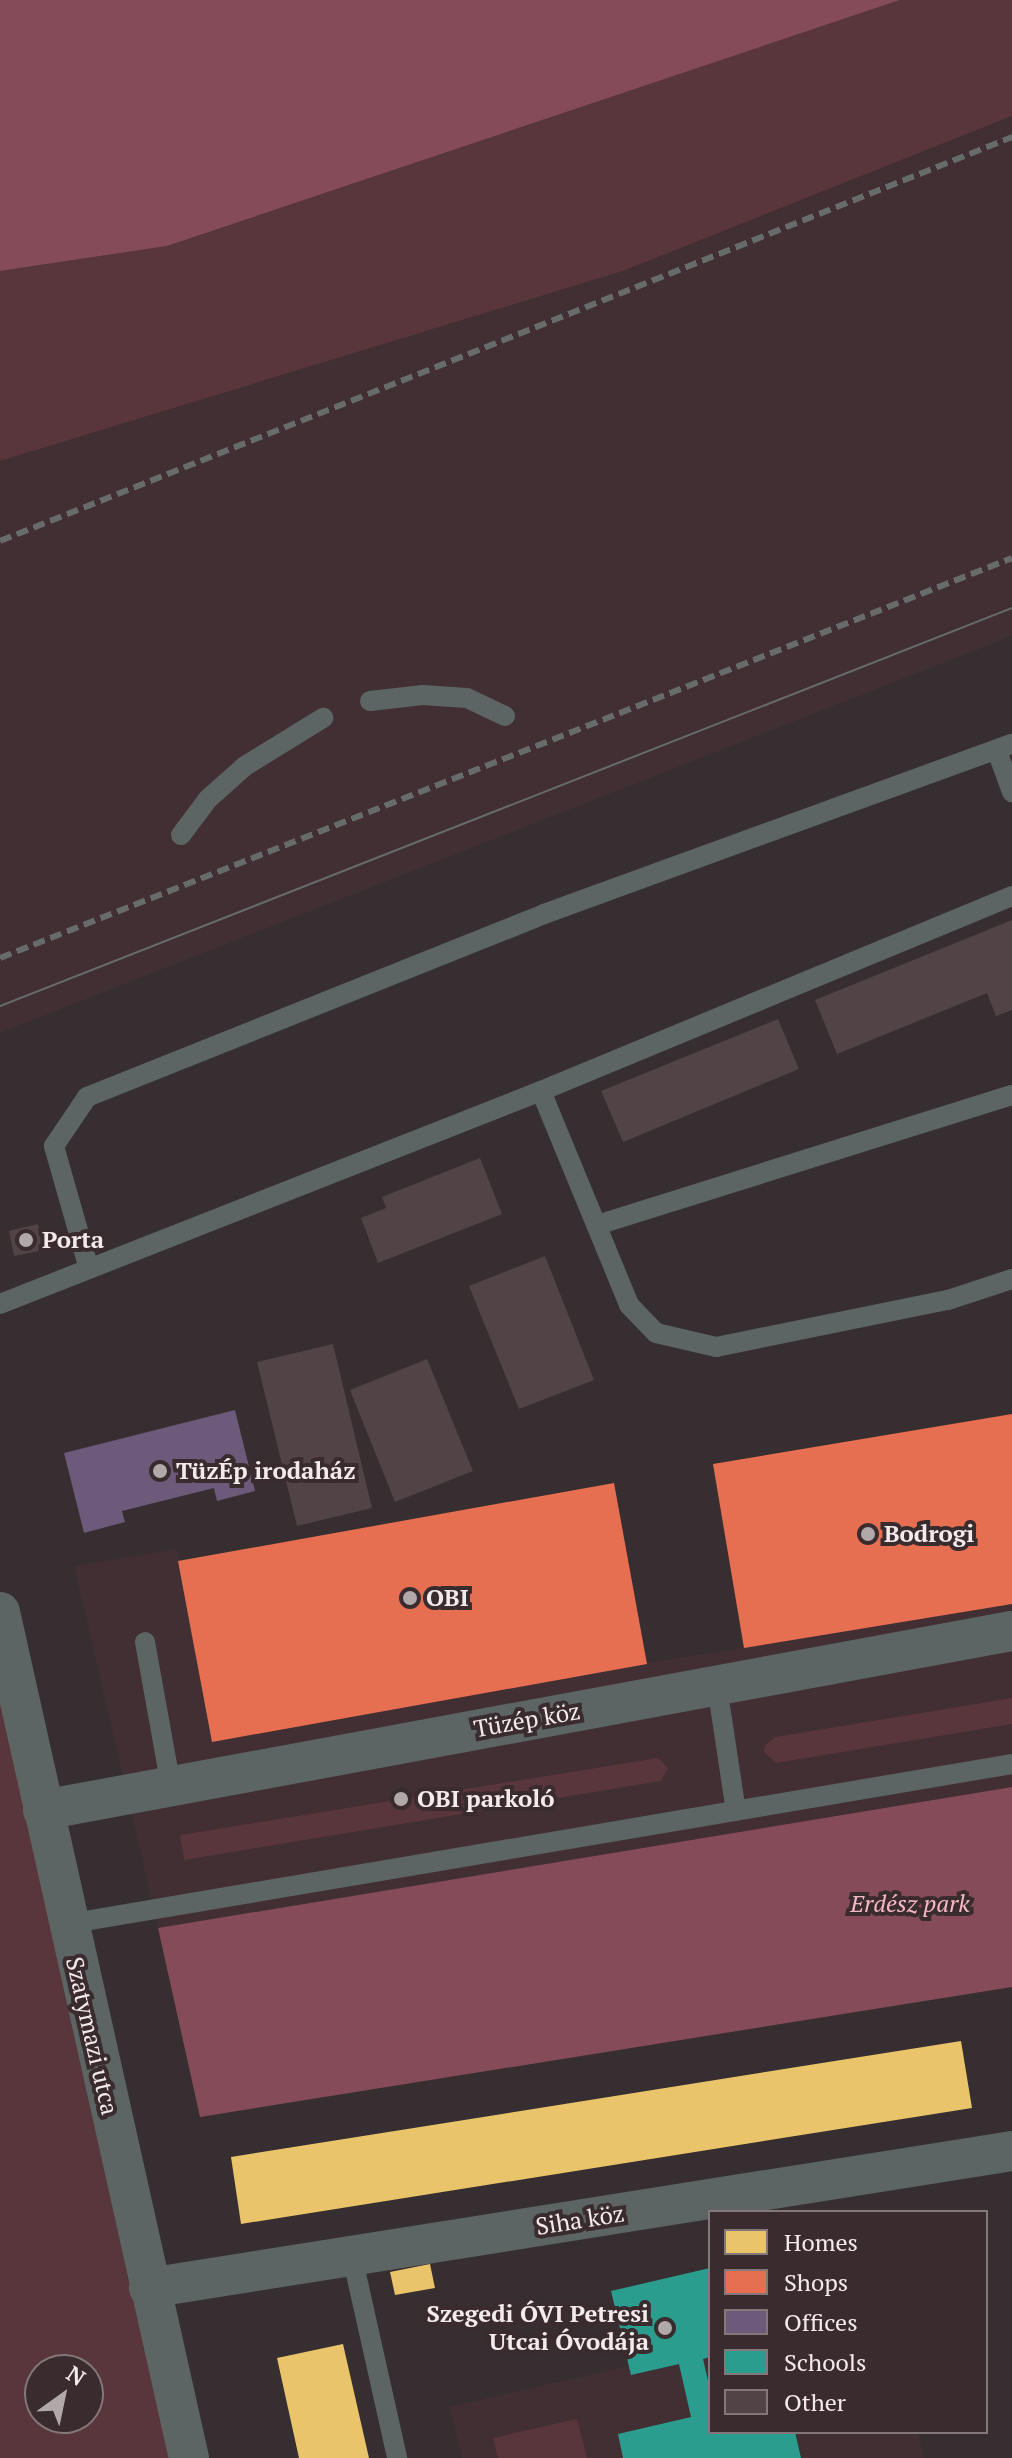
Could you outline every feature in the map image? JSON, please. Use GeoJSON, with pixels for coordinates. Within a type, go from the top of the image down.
{"type":"FeatureCollection","features":[{"type":"Feature","properties":{"kind":"street","name":"Szatymazi utca"},"geometry":{"type":"LineString","coordinates":[[0,1612],[67,1924],[189,2458]]}},
{"type":"Feature","properties":{"kind":"street","name":"Tüzép köz"},"geometry":{"type":"LineString","coordinates":[[43,1810],[1012,1631]]}},
{"type":"Feature","properties":{"kind":"street","name":"Siha köz"},"geometry":{"type":"LineString","coordinates":[[149,2288],[1012,2151]]}},
{"type":"Feature","properties":{"kind":"lane"},"geometry":{"type":"LineString","coordinates":[[370,701],[423,695],[467,698],[505,716]]}},
{"type":"Feature","properties":{"kind":"lane"},"geometry":{"type":"LineString","coordinates":[[181,835],[208,799],[245,766],[323,718]]}},
{"type":"Feature","properties":{"kind":"lane"},"geometry":{"type":"LineString","coordinates":[[89,1269],[54,1146],[87,1097],[544,914],[1004,747],[1012,792]]}},
{"type":"Feature","properties":{"kind":"lane"},"geometry":{"type":"LineString","coordinates":[[0,1304],[541,1091],[1012,896]]}},
{"type":"Feature","properties":{"kind":"lane"},"geometry":{"type":"LineString","coordinates":[[541,1091],[629,1305],[656,1333],[716,1347],[948,1300],[1012,1279]]}},
{"type":"Feature","properties":{"kind":"lane"},"geometry":{"type":"LineString","coordinates":[[597,1225],[1012,1095]]}},
{"type":"Feature","properties":{"kind":"lane"},"geometry":{"type":"LineString","coordinates":[[145,1642],[171,1786]]}},
{"type":"Feature","properties":{"kind":"lane"},"geometry":{"type":"LineString","coordinates":[[717,1686],[736,1811]]}},
{"type":"Feature","properties":{"kind":"lane"},"geometry":{"type":"LineString","coordinates":[[67,1924],[1012,1764]]}},
{"type":"Feature","properties":{"kind":"lane"},"geometry":{"type":"LineString","coordinates":[[352,2256],[397,2458]]}},
{"type":"Feature","properties":{"kind":"shaded area"},"geometry":{"type":"Polygon","coordinates":[[[900,0],[1012,0],[1012,116],[623,271],[0,461],[0,271],[167,246],[900,0]]]}},
{"type":"Feature","properties":{"kind":"shaded area"},"geometry":{"type":"Polygon","coordinates":[[[1012,116],[1012,636],[0,1033],[0,461],[623,271],[1012,116]]]}},
{"type":"Feature","properties":{"kind":"shaded area"},"geometry":{"type":"Polygon","coordinates":[[[1012,1414],[1012,1787],[158,1928],[74,1566],[177,1549],[179,1561],[647,1663],[743,1648],[713,1464],[1012,1414]]]}},
{"type":"Feature","properties":{"kind":"shaded area"},"geometry":{"type":"Polygon","coordinates":[[[0,1612],[189,2458],[0,2458],[0,1612]]]}},
{"type":"Feature","properties":{"kind":"shaded area"},"geometry":{"type":"Polygon","coordinates":[[[1012,1698],[1012,1724],[776,1763],[764,1752],[765,1745],[775,1737],[1012,1698]]]}},
{"type":"Feature","properties":{"kind":"shaded area"},"geometry":{"type":"Polygon","coordinates":[[[658,1758],[668,1768],[661,1781],[184,1860],[180,1835],[658,1758]]]}},
{"type":"Feature","properties":{"kind":"shaded area","name":"Szegedi ÓVI Petresi Utcai Óvodája"},"geometry":{"type":"Polygon","coordinates":[[[708,2268],[708,2434],[918,2434],[924,2458],[462,2458],[449,2407],[628,2366],[611,2291],[708,2268]]]}},
{"type":"Feature","properties":{"kind":"shaded area"},"geometry":{"type":"Polygon","coordinates":[[[577,2419],[587,2458],[498,2458],[493,2438],[577,2419]]]}},
{"type":"Feature","properties":{"kind":"green space"},"geometry":{"type":"Polygon","coordinates":[[[0,0],[900,0],[167,246],[0,271],[0,0]]]}},
{"type":"Feature","properties":{"kind":"green space","name":"Erdész park"},"geometry":{"type":"Polygon","coordinates":[[[1012,1787],[1012,1987],[200,2117],[158,1928],[1012,1787]]]}},
{"type":"Feature","properties":{"kind":"building: Homes"},"geometry":{"type":"Polygon","coordinates":[[[961,2041],[972,2108],[241,2224],[231,2157],[961,2041]]]}},
{"type":"Feature","properties":{"kind":"building: Homes"},"geometry":{"type":"Polygon","coordinates":[[[430,2264],[435,2288],[395,2295],[390,2272],[430,2264]]]}},
{"type":"Feature","properties":{"kind":"building: Homes"},"geometry":{"type":"Polygon","coordinates":[[[343,2344],[369,2458],[299,2458],[277,2358],[343,2344]]]}},
{"type":"Feature","properties":{"kind":"building: Shops","name":"Bodrogi"},"geometry":{"type":"Polygon","coordinates":[[[1012,1414],[1012,1604],[744,1648],[713,1464],[1012,1414]]]}},
{"type":"Feature","properties":{"kind":"building: Shops","name":"OBI"},"geometry":{"type":"Polygon","coordinates":[[[614,1483],[647,1664],[212,1742],[178,1561],[614,1483]]]}},
{"type":"Feature","properties":{"kind":"building: Offices","name":"TüzÉp irodaház"},"geometry":{"type":"Polygon","coordinates":[[[235,1410],[255,1491],[217,1501],[214,1488],[122,1511],[125,1522],[84,1533],[64,1453],[235,1410]]]}},
{"type":"Feature","properties":{"kind":"building: Schools"},"geometry":{"type":"Polygon","coordinates":[[[708,2268],[708,2358],[703,2359],[708,2380],[708,2434],[795,2434],[801,2458],[623,2458],[618,2434],[691,2417],[679,2364],[631,2375],[611,2291],[708,2268]]]}},
{"type":"Feature","properties":{"kind":"building: Other"},"geometry":{"type":"Polygon","coordinates":[[[1012,920],[1012,1010],[996,1016],[987,993],[837,1054],[815,1000],[1012,920]]]}},
{"type":"Feature","properties":{"kind":"building: Other"},"geometry":{"type":"Polygon","coordinates":[[[778,1019],[799,1069],[623,1142],[601,1091],[778,1019]]]}},
{"type":"Feature","properties":{"kind":"building: Other"},"geometry":{"type":"Polygon","coordinates":[[[480,1158],[502,1214],[378,1263],[361,1218],[386,1208],[382,1197],[480,1158]]]}},
{"type":"Feature","properties":{"kind":"building: Other","name":"Porta"},"geometry":{"type":"Polygon","coordinates":[[[38,1224],[43,1250],[14,1256],[9,1231],[38,1224]]]}},
{"type":"Feature","properties":{"kind":"building: Other"},"geometry":{"type":"Polygon","coordinates":[[[545,1256],[594,1380],[519,1409],[469,1286],[545,1256]]]}},
{"type":"Feature","properties":{"kind":"building: Other"},"geometry":{"type":"Polygon","coordinates":[[[333,1344],[372,1508],[297,1526],[257,1362],[333,1344]]]}},
{"type":"Feature","properties":{"kind":"building: Other"},"geometry":{"type":"Polygon","coordinates":[[[427,1359],[473,1471],[395,1502],[350,1390],[427,1359]]]}},
{"type":"Feature","properties":{"kind":"tram line"},"geometry":{"type":"LineString","coordinates":[[0,1006],[1012,608]]}},
{"type":"Feature","properties":{"kind":"railway"},"geometry":{"type":"LineString","coordinates":[[0,541],[1012,137]]}},
{"type":"Feature","properties":{"kind":"railway"},"geometry":{"type":"LineString","coordinates":[[0,958],[1012,558]]}},
{"type":"Feature","properties":{"kind":"place","name":"Porta"},"geometry":{"type":"Point","coordinates":[26,1240]}},
{"type":"Feature","properties":{"kind":"place","name":"TüzÉp irodaház"},"geometry":{"type":"Point","coordinates":[160,1471]}},
{"type":"Feature","properties":{"kind":"place","name":"Bodrogi"},"geometry":{"type":"Point","coordinates":[868,1534]}},
{"type":"Feature","properties":{"kind":"place","name":"OBI"},"geometry":{"type":"Point","coordinates":[410,1598]}},
{"type":"Feature","properties":{"kind":"place","name":"OBI parkoló"},"geometry":{"type":"Point","coordinates":[401,1799]}},
{"type":"Feature","properties":{"kind":"place","name":"Szegedi ÓVI Petresi Utcai Óvodája"},"geometry":{"type":"Point","coordinates":[665,2328]}}]}
